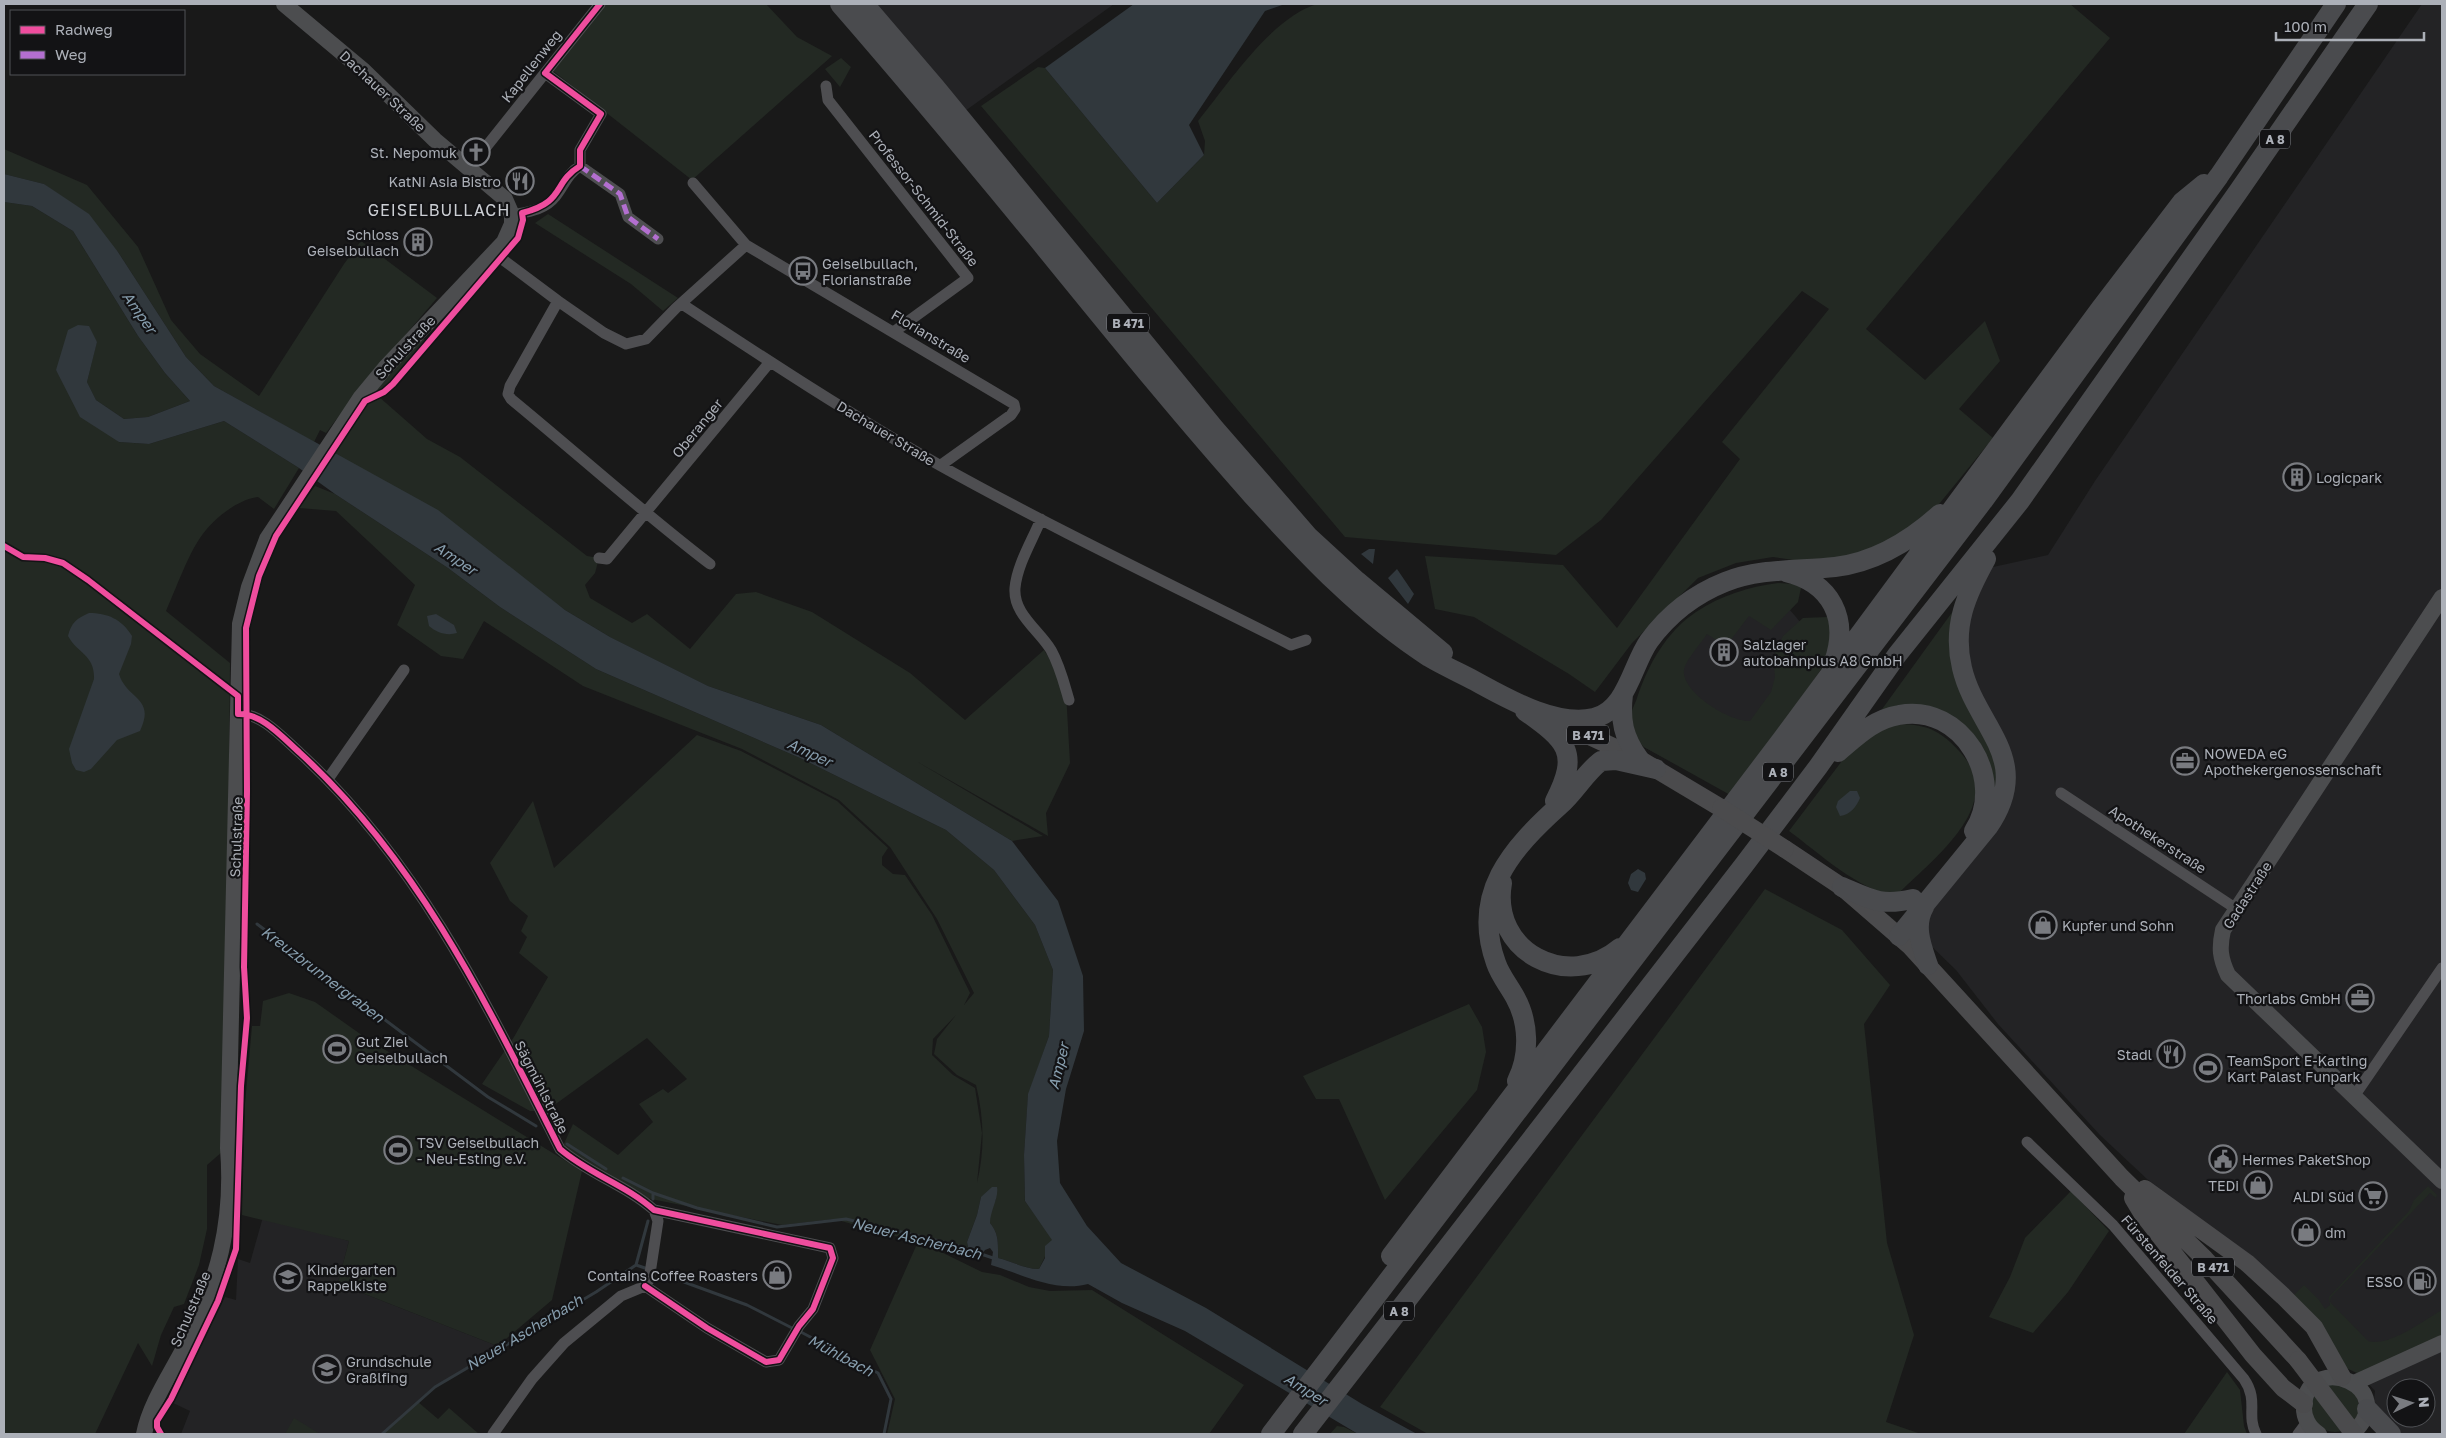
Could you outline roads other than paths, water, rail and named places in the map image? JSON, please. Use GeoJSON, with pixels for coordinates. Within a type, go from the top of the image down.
{"type":"FeatureCollection","features":[{"type":"Feature","properties":{"kind":"highway","name":"B 471"},"geometry":{"type":"LineString","coordinates":[[840,4],[923,99],[1204,441],[1300,548],[1396,633],[1430,658],[1537,712]]}},
{"type":"Feature","properties":{"kind":"highway","name":"B 471"},"geometry":{"type":"LineString","coordinates":[[864,4],[935,87],[1215,429],[1308,536],[1475,681]]}},
{"type":"Feature","properties":{"kind":"highway","name":"A 8"},"geometry":{"type":"LineString","coordinates":[[1276,1428],[1323,1359],[1878,641],[2077,375],[2219,176],[2336,4]]}},
{"type":"Feature","properties":{"kind":"highway","name":"A 8"},"geometry":{"type":"LineString","coordinates":[[1303,1434],[1818,767],[1897,655],[2020,501],[2368,4]]}},
{"type":"Feature","properties":{"kind":"highway"},"geometry":{"type":"LineString","coordinates":[[1323,1359],[1421,1214],[1640,929],[1977,478],[2101,308],[2182,202],[2193,192],[2219,176]]}},
{"type":"Feature","properties":{"kind":"highway"},"geometry":{"type":"LineString","coordinates":[[1537,712],[1581,719],[1592,718],[1610,710],[1623,694],[1638,660],[1649,642],[1678,610],[1724,583],[1759,572],[1848,565],[1890,550],[1927,526],[1977,478]]}},
{"type":"Feature","properties":{"kind":"highway"},"geometry":{"type":"LineString","coordinates":[[1842,887],[1887,904],[1920,901],[1988,827],[2002,802],[2005,787],[2004,760],[1998,743],[1967,684],[1962,669],[1959,636],[1960,621],[1969,588],[2020,501]]}},
{"type":"Feature","properties":{"kind":"highway"},"geometry":{"type":"LineString","coordinates":[[1780,570],[1795,574],[1817,585],[1833,605],[1840,631],[1839,647],[1827,678]]}},
{"type":"Feature","properties":{"kind":"highway"},"geometry":{"type":"LineString","coordinates":[[1623,694],[1623,730],[1630,746],[1639,759]]}},
{"type":"Feature","properties":{"kind":"highway"},"geometry":{"type":"LineString","coordinates":[[1507,698],[1552,732],[1563,745],[1568,766],[1559,800]]}},
{"type":"Feature","properties":{"kind":"highway"},"geometry":{"type":"LineString","coordinates":[[1818,767],[1872,724],[1898,715],[1910,714],[1932,717],[1966,739],[1975,750],[1983,768],[1986,793],[1981,820],[1970,837],[1895,931]]}},
{"type":"Feature","properties":{"kind":"highway"},"geometry":{"type":"LineString","coordinates":[[1504,1105],[1520,1076],[1525,1055],[1526,1035],[1523,1016],[1516,999],[1497,965],[1489,925],[1492,892],[1497,877],[1559,800],[1602,761],[1616,760],[1656,769]]}},
{"type":"Feature","properties":{"kind":"highway"},"geometry":{"type":"LineString","coordinates":[[1508,862],[1501,885],[1504,915],[1516,940],[1525,951],[1540,960],[1555,966],[1570,967],[1599,962],[1610,956],[1640,929]]}},
{"type":"Feature","properties":{"kind":"highway"},"geometry":{"type":"LineString","coordinates":[[1920,901],[1921,912],[1918,924],[1922,948],[1928,965]]}},
{"type":"Feature","properties":{"kind":"highway"},"geometry":{"type":"LineString","coordinates":[[2365,1402],[2391,1434]]}},
{"type":"Feature","properties":{"kind":"main road","name":"B 471"},"geometry":{"type":"LineString","coordinates":[[1537,712],[1639,759],[1722,808],[1842,887],[1895,931],[1943,981],[2122,1178],[2205,1259],[2298,1360],[2353,1434]]}},
{"type":"Feature","properties":{"kind":"main road"},"geometry":{"type":"LineString","coordinates":[[2122,1178],[2149,1191],[2247,1263],[2314,1327],[2348,1380]]}},
{"type":"Feature","properties":{"kind":"main road"},"geometry":{"type":"LineString","coordinates":[[2122,1178],[2142,1214],[2252,1355],[2283,1388],[2304,1404]]}},
{"type":"Feature","properties":{"kind":"street","name":"Dachauer Straße"},"geometry":{"type":"LineString","coordinates":[[284,4],[364,71],[435,140],[505,199],[512,215]]}},
{"type":"Feature","properties":{"kind":"street","name":"Kapellenweg"},"geometry":{"type":"LineString","coordinates":[[486,147],[600,4]]}},
{"type":"Feature","properties":{"kind":"street"},"geometry":{"type":"LineString","coordinates":[[545,73],[601,114],[580,150],[580,166]]}},
{"type":"Feature","properties":{"kind":"street","name":"Professor-Schmid-Straße"},"geometry":{"type":"LineString","coordinates":[[826,86],[828,100],[968,278],[895,331]]}},
{"type":"Feature","properties":{"kind":"street"},"geometry":{"type":"LineString","coordinates":[[512,215],[539,209],[548,204],[555,197],[571,172],[580,166]]}},
{"type":"Feature","properties":{"kind":"street"},"geometry":{"type":"LineString","coordinates":[[580,166],[620,194],[628,217],[658,239]]}},
{"type":"Feature","properties":{"kind":"street","name":"Florianstraße"},"geometry":{"type":"LineString","coordinates":[[693,183],[746,245],[895,331],[1014,404],[1015,409],[1011,415],[940,466]]}},
{"type":"Feature","properties":{"kind":"street","name":"Schulstraße"},"geometry":{"type":"LineString","coordinates":[[144,1434],[149,1418],[202,1312],[213,1284],[227,1222],[231,1181],[228,1148],[240,624],[249,587],[267,539],[360,397],[494,253],[510,233],[512,215]]}},
{"type":"Feature","properties":{"kind":"street"},"geometry":{"type":"LineString","coordinates":[[494,253],[558,302],[604,333],[626,344],[646,339],[746,245]]}},
{"type":"Feature","properties":{"kind":"street"},"geometry":{"type":"LineString","coordinates":[[558,302],[508,394],[511,399],[647,512],[654,521],[710,564]]}},
{"type":"Feature","properties":{"kind":"street","name":"Dachauer Straße"},"geometry":{"type":"LineString","coordinates":[[682,304],[770,362],[940,466],[1040,520],[1291,645],[1306,640]]}},
{"type":"Feature","properties":{"kind":"street","name":"Oberanger"},"geometry":{"type":"LineString","coordinates":[[599,558],[607,559],[770,362]]}},
{"type":"Feature","properties":{"kind":"street"},"geometry":{"type":"LineString","coordinates":[[1040,520],[1018,576],[1015,590],[1019,609],[1051,649],[1060,668],[1070,700]]}},
{"type":"Feature","properties":{"kind":"street","name":"Gadastraße"},"geometry":{"type":"LineString","coordinates":[[2442,597],[2238,910],[2223,930],[2220,945],[2220,959],[2228,975],[2355,1095],[2442,1181]]}},
{"type":"Feature","properties":{"kind":"street"},"geometry":{"type":"LineString","coordinates":[[328,779],[404,670]]}},
{"type":"Feature","properties":{"kind":"street","name":"Sägmühlstraße"},"geometry":{"type":"LineString","coordinates":[[238,714],[246,714],[260,720],[284,738],[328,779],[376,833],[425,900],[479,990],[560,1149],[576,1164],[636,1195],[654,1210],[830,1248],[833,1258],[813,1309],[797,1330],[779,1360],[766,1362],[707,1328],[647,1283]]}},
{"type":"Feature","properties":{"kind":"street","name":"Apothekerstraße"},"geometry":{"type":"LineString","coordinates":[[2061,794],[2238,910]]}},
{"type":"Feature","properties":{"kind":"street"},"geometry":{"type":"LineString","coordinates":[[2355,1095],[2442,968]]}},
{"type":"Feature","properties":{"kind":"street","name":"Fürstenfelder Straße"},"geometry":{"type":"LineString","coordinates":[[2027,1142],[2113,1225],[2244,1379],[2253,1397],[2252,1425],[2256,1434]]}},
{"type":"Feature","properties":{"kind":"street","name":"Schulstraße"},"geometry":{"type":"LineString","coordinates":[[135,1434],[147,1400],[201,1289],[216,1232],[228,1148]]}},
{"type":"Feature","properties":{"kind":"street"},"geometry":{"type":"LineString","coordinates":[[493,1434],[532,1379],[564,1343],[621,1296],[647,1283],[658,1221],[654,1210]]}},
{"type":"Feature","properties":{"kind":"street"},"geometry":{"type":"LineString","coordinates":[[2311,1431],[2304,1404],[2307,1394],[2313,1386],[2327,1378],[2348,1380],[2389,1368],[2442,1343]]}},
{"type":"Feature","properties":{"kind":"street"},"geometry":{"type":"LineString","coordinates":[[2353,1434],[2365,1418],[2365,1402],[2389,1368]]}},
{"type":"Feature","properties":{"kind":"street"},"geometry":{"type":"LineString","coordinates":[[2348,1380],[2365,1402]]}},
{"type":"Feature","properties":{"kind":"water"},"geometry":{"type":"Polygon","coordinates":[[[1134,4],[1285,4],[1265,11],[1189,125],[1204,155],[1157,203],[1045,68],[1134,4]]]}},
{"type":"Feature","properties":{"kind":"water","name":"Amper"},"geometry":{"type":"Polygon","coordinates":[[[4,174],[44,184],[89,214],[118,252],[186,357],[214,386],[438,510],[565,610],[610,637],[708,686],[821,725],[1012,841],[1058,901],[1083,976],[1084,1031],[1066,1089],[1057,1141],[1060,1183],[1087,1226],[1121,1263],[1206,1308],[1362,1404],[1417,1434],[1358,1434],[1185,1331],[1122,1303],[1088,1284],[1063,1286],[1051,1284],[991,1265],[993,1252],[990,1248],[985,1250],[978,1260],[970,1257],[967,1242],[977,1215],[981,1197],[992,1187],[997,1187],[997,1191],[990,1223],[998,1243],[998,1258],[1039,1269],[1045,1258],[1045,1246],[1052,1240],[1025,1201],[1024,1155],[1028,1094],[1049,1036],[1053,970],[1035,925],[994,870],[946,830],[800,758],[596,669],[500,607],[448,568],[335,494],[299,468],[224,421],[149,444],[119,442],[80,417],[56,370],[68,330],[78,325],[89,326],[97,342],[87,382],[96,400],[124,419],[148,417],[190,401],[165,373],[138,336],[73,231],[32,206],[4,202],[4,174]]]}},
{"type":"Feature","properties":{"kind":"water"},"geometry":{"type":"Polygon","coordinates":[[[1369,549],[1375,549],[1373,564],[1361,554],[1369,549]]]}},
{"type":"Feature","properties":{"kind":"water"},"geometry":{"type":"Polygon","coordinates":[[[1397,569],[1414,594],[1408,604],[1388,578],[1397,569]]]}},
{"type":"Feature","properties":{"kind":"water"},"geometry":{"type":"Polygon","coordinates":[[[89,613],[102,614],[114,618],[124,625],[132,636],[131,644],[119,674],[123,683],[145,711],[140,731],[117,740],[91,769],[84,772],[76,770],[72,763],[69,749],[94,679],[94,671],[89,660],[68,636],[75,622],[89,613]]]}},
{"type":"Feature","properties":{"kind":"water"},"geometry":{"type":"Polygon","coordinates":[[[436,614],[454,625],[457,633],[442,633],[429,626],[427,616],[436,614]]]}},
{"type":"Feature","properties":{"kind":"water"},"geometry":{"type":"Polygon","coordinates":[[[1850,791],[1857,791],[1860,798],[1853,810],[1840,816],[1836,807],[1838,801],[1850,791]]]}},
{"type":"Feature","properties":{"kind":"water"},"geometry":{"type":"Polygon","coordinates":[[[1638,869],[1645,873],[1646,879],[1638,892],[1631,890],[1628,883],[1631,874],[1638,869]]]}},
{"type":"Feature","properties":{"kind":"waterway","name":"Kreuzbrunnergraben"},"geometry":{"type":"LineString","coordinates":[[257,924],[488,1097],[536,1126]]}},
{"type":"Feature","properties":{"kind":"waterway","name":"Kreuzbrunnergraben"},"geometry":{"type":"LineString","coordinates":[[567,1144],[606,1169]]}},
{"type":"Feature","properties":{"kind":"waterway","name":"Kreuzbrunnergraben"},"geometry":{"type":"LineString","coordinates":[[623,1178],[653,1193]]}},
{"type":"Feature","properties":{"kind":"waterway","name":"Neuer Ascherbach"},"geometry":{"type":"LineString","coordinates":[[653,1199],[653,1193],[697,1208],[777,1227],[846,1219],[952,1244],[973,1251]]}},
{"type":"Feature","properties":{"kind":"waterway","name":"Neuer Ascherbach"},"geometry":{"type":"LineString","coordinates":[[382,1434],[435,1387],[596,1292],[636,1265],[648,1221]]}},
{"type":"Feature","properties":{"kind":"waterway","name":"Neuer Ascherbach"},"geometry":{"type":"LineString","coordinates":[[981,1254],[996,1259]]}},
{"type":"Feature","properties":{"kind":"waterway"},"geometry":{"type":"LineString","coordinates":[[636,1265],[648,1269]]}},
{"type":"Feature","properties":{"kind":"waterway"},"geometry":{"type":"LineString","coordinates":[[654,1271],[747,1305],[794,1329]]}},
{"type":"Feature","properties":{"kind":"waterway","name":"Mühlbach"},"geometry":{"type":"LineString","coordinates":[[799,1331],[878,1373],[891,1399],[884,1434]]}},
{"type":"Feature","properties":{"kind":"place","name":"St. Nepomuk"},"geometry":{"type":"Point","coordinates":[476,152]}},
{"type":"Feature","properties":{"kind":"place","name":"KatNi Asia Bistro"},"geometry":{"type":"Point","coordinates":[520,181]}},
{"type":"Feature","properties":{"kind":"place","name":"Schloss Geiselbullach"},"geometry":{"type":"Point","coordinates":[418,242]}},
{"type":"Feature","properties":{"kind":"place","name":"Geiselbullach, Florianstraße"},"geometry":{"type":"Point","coordinates":[803,271]}},
{"type":"Feature","properties":{"kind":"place","name":"Logicpark"},"geometry":{"type":"Point","coordinates":[2297,477]}},
{"type":"Feature","properties":{"kind":"place","name":"Salzlager autobahnplus A8 GmbH"},"geometry":{"type":"Point","coordinates":[1724,652]}},
{"type":"Feature","properties":{"kind":"place","name":"NOWEDA eG Apothekergenossenschaft"},"geometry":{"type":"Point","coordinates":[2185,761]}},
{"type":"Feature","properties":{"kind":"place","name":"Kupfer und Sohn"},"geometry":{"type":"Point","coordinates":[2043,925]}},
{"type":"Feature","properties":{"kind":"place","name":"Thorlabs GmbH"},"geometry":{"type":"Point","coordinates":[2360,998]}},
{"type":"Feature","properties":{"kind":"place","name":"Gut Ziel Geiselbullach"},"geometry":{"type":"Point","coordinates":[337,1049]}},
{"type":"Feature","properties":{"kind":"place","name":"Stadl"},"geometry":{"type":"Point","coordinates":[2171,1054]}},
{"type":"Feature","properties":{"kind":"place","name":"TeamSport E-Karting Kart Palast Funpark"},"geometry":{"type":"Point","coordinates":[2208,1068]}},
{"type":"Feature","properties":{"kind":"place","name":"TSV Geiselbullach - Neu-Esting e.V."},"geometry":{"type":"Point","coordinates":[398,1150]}},
{"type":"Feature","properties":{"kind":"place","name":"Hermes PaketShop"},"geometry":{"type":"Point","coordinates":[2223,1159]}},
{"type":"Feature","properties":{"kind":"place","name":"TEDi"},"geometry":{"type":"Point","coordinates":[2258,1185]}},
{"type":"Feature","properties":{"kind":"place","name":"ALDI Süd"},"geometry":{"type":"Point","coordinates":[2373,1196]}},
{"type":"Feature","properties":{"kind":"place","name":"dm"},"geometry":{"type":"Point","coordinates":[2306,1232]}},
{"type":"Feature","properties":{"kind":"place","name":"Contains Coffee Roasters"},"geometry":{"type":"Point","coordinates":[777,1275]}},
{"type":"Feature","properties":{"kind":"place","name":"Kindergarten Rappelkiste"},"geometry":{"type":"Point","coordinates":[288,1277]}},
{"type":"Feature","properties":{"kind":"place","name":"ESSO"},"geometry":{"type":"Point","coordinates":[2422,1281]}},
{"type":"Feature","properties":{"kind":"place","name":"Grundschule Graßlfing"},"geometry":{"type":"Point","coordinates":[327,1369]}},
{"type":"Feature","properties":{"kind":"district","name":"GEISELBULLACH"},"geometry":{"type":"Point","coordinates":[439,210]}}]}
